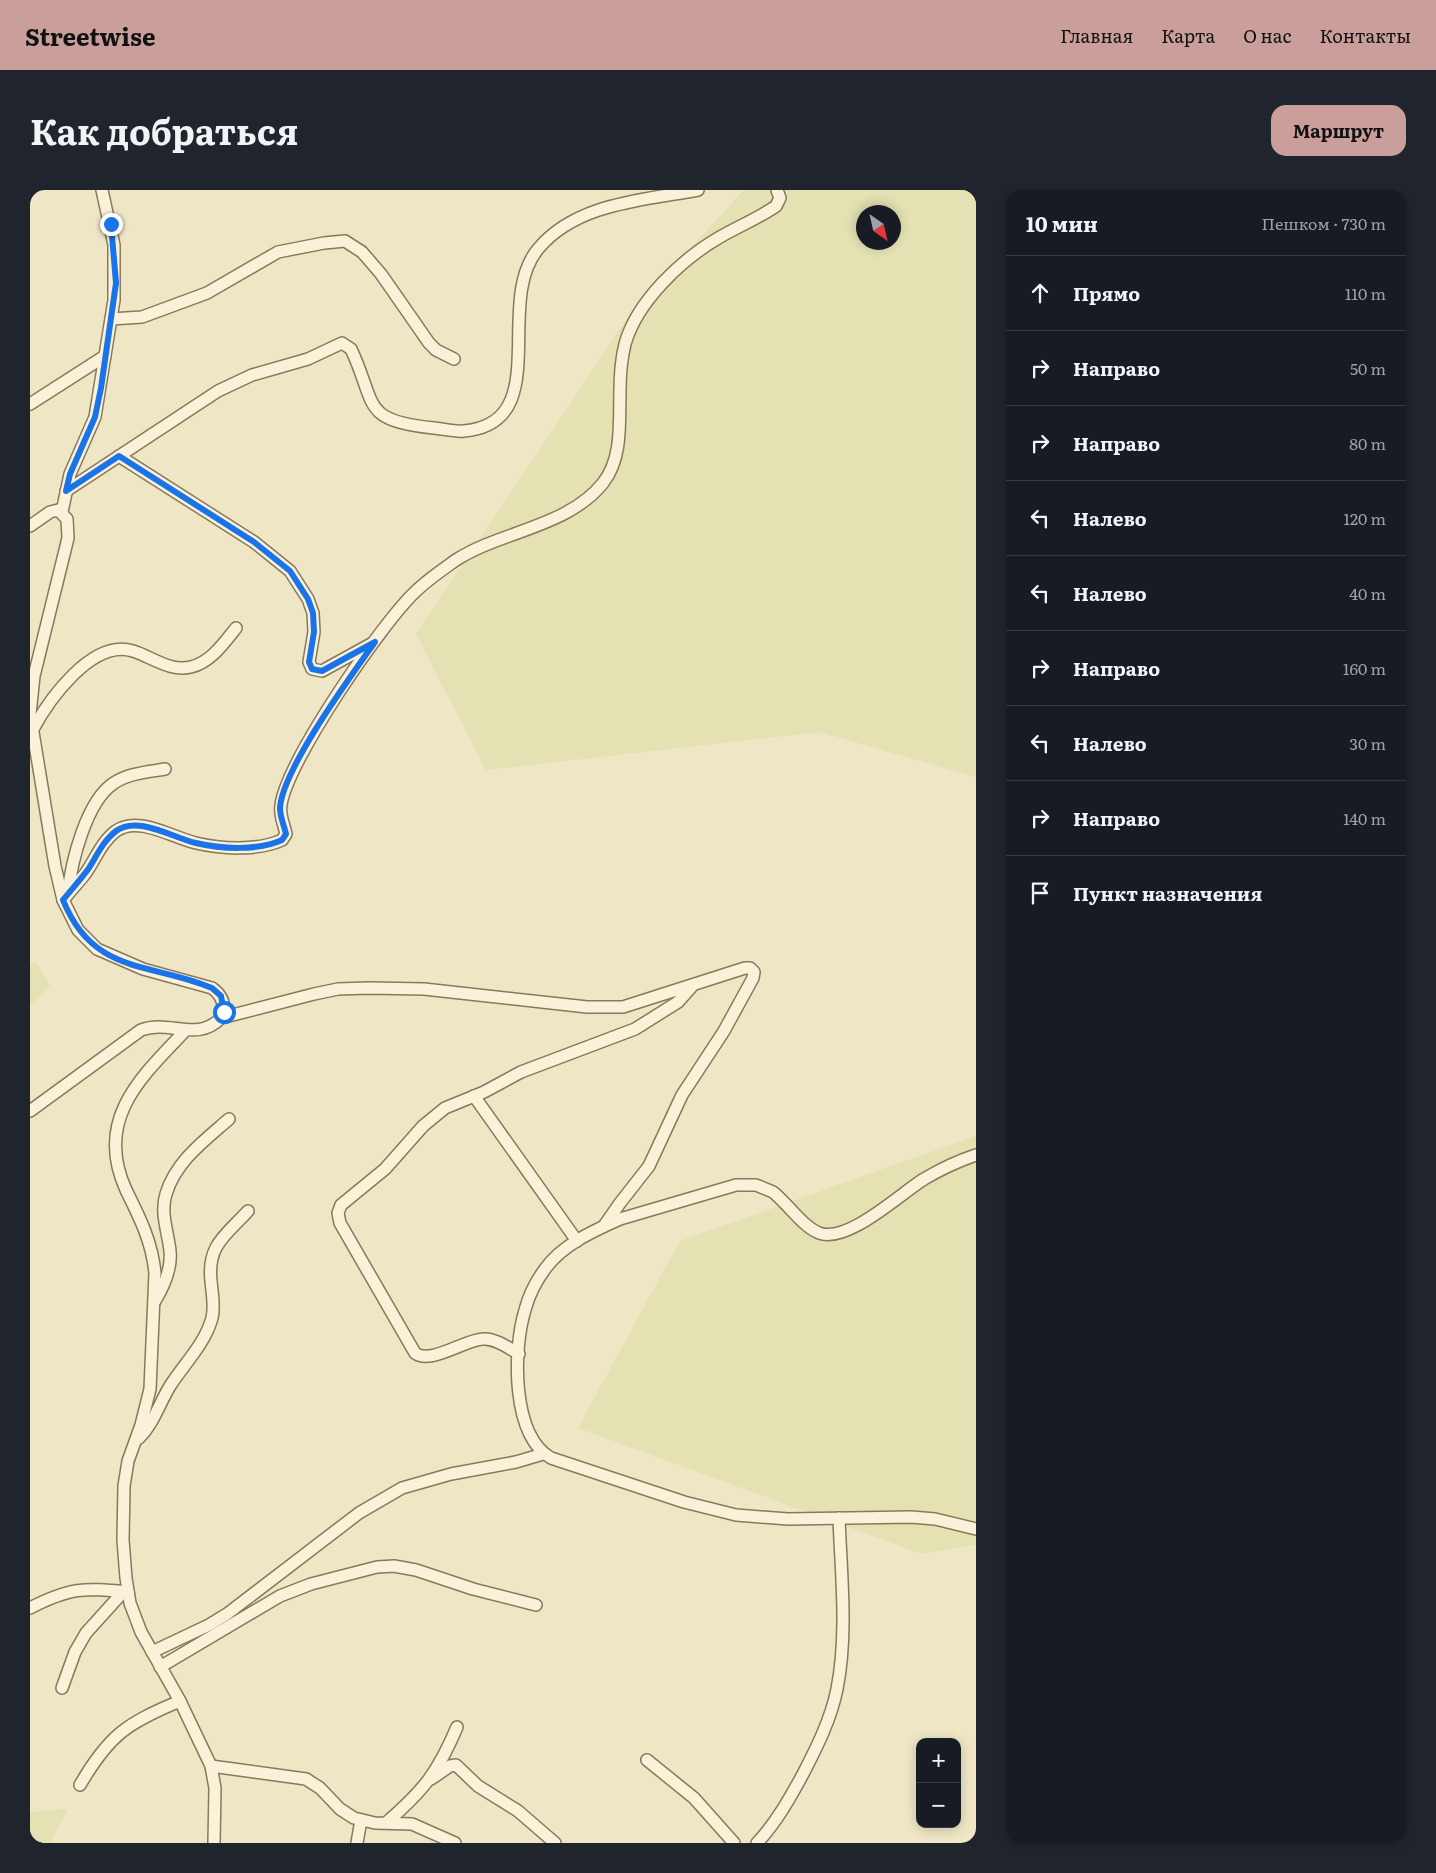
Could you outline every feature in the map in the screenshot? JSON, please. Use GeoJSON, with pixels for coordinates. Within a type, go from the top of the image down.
{"type":"FeatureCollection","features":[{"type":"Feature","properties":{"kind":"street"},"geometry":{"type":"LineString","coordinates":[[102,190],[114,245],[116,283],[95,417],[70,474],[62,512],[69,524],[68,538],[34,676],[30,714],[32,731],[55,866],[78,930],[97,949],[126,963],[206,986],[217,992],[224,1007],[221,1018]]}},
{"type":"Feature","properties":{"kind":"street"},"geometry":{"type":"LineString","coordinates":[[66,491],[224,388],[252,374],[308,359],[342,344],[351,349],[366,394],[378,411],[386,418],[421,427],[464,431],[482,427],[498,418],[510,406],[516,390],[520,287],[525,268],[537,250],[552,234],[591,213],[617,204],[698,190]]}},
{"type":"Feature","properties":{"kind":"street"},"geometry":{"type":"LineString","coordinates":[[66,897],[110,837],[123,827],[131,825],[140,826],[196,843],[223,847],[258,846],[282,840],[286,834],[280,807],[283,793],[293,769],[375,642],[400,608],[416,591],[455,561],[490,542],[558,515],[592,494],[604,482],[617,451],[621,362],[625,343],[637,318],[657,291],[704,247],[776,206],[780,198],[777,190]]}},
{"type":"Feature","properties":{"kind":"street"},"geometry":{"type":"LineString","coordinates":[[111,320],[148,316],[207,294],[278,252],[324,243],[346,241],[362,252],[381,274],[429,343],[436,350],[454,359]]}},
{"type":"Feature","properties":{"kind":"street"},"geometry":{"type":"LineString","coordinates":[[30,404],[105,356]]}},
{"type":"Feature","properties":{"kind":"street"},"geometry":{"type":"LineString","coordinates":[[119,456],[254,542],[290,571],[308,599],[313,613],[314,632],[309,662],[312,669],[322,671],[375,642]]}},
{"type":"Feature","properties":{"kind":"street"},"geometry":{"type":"LineString","coordinates":[[30,526],[50,512],[62,512]]}},
{"type":"Feature","properties":{"kind":"street"},"geometry":{"type":"LineString","coordinates":[[32,731],[59,688],[102,654],[115,649],[128,650],[160,663],[189,667],[205,661],[236,628]]}},
{"type":"Feature","properties":{"kind":"street"},"geometry":{"type":"LineString","coordinates":[[66,897],[79,842],[95,807],[106,789],[129,776],[166,769]]}},
{"type":"Feature","properties":{"kind":"street"},"geometry":{"type":"LineString","coordinates":[[30,1111],[141,1030],[157,1027],[186,1031],[204,1030],[221,1018],[338,989],[424,988],[606,1008],[638,1004],[747,968],[752,969],[754,974],[728,1024],[682,1095],[649,1166],[620,1202],[604,1226]]}},
{"type":"Feature","properties":{"kind":"street"},"geometry":{"type":"LineString","coordinates":[[519,1354],[497,1342],[482,1339],[426,1357],[418,1356],[412,1349],[339,1218],[339,1209],[343,1201],[385,1168],[431,1118],[452,1104],[474,1096],[521,1072],[636,1029],[678,1002],[693,985]]}},
{"type":"Feature","properties":{"kind":"street"},"geometry":{"type":"LineString","coordinates":[[186,1031],[140,1078],[129,1094],[116,1131],[115,1146],[120,1175],[151,1245],[154,1273],[150,1388],[128,1462],[123,1513],[126,1592],[135,1617],[152,1652],[180,1701],[211,1766],[215,1788],[214,1843]]}},
{"type":"Feature","properties":{"kind":"street"},"geometry":{"type":"LineString","coordinates":[[474,1096],[577,1241]]}},
{"type":"Feature","properties":{"kind":"street"},"geometry":{"type":"LineString","coordinates":[[154,1303],[166,1280],[170,1257],[164,1213],[165,1195],[174,1176],[190,1154],[229,1119]]}},
{"type":"Feature","properties":{"kind":"street"},"geometry":{"type":"LineString","coordinates":[[976,1155],[943,1168],[857,1226],[840,1233],[820,1233],[811,1228],[774,1192],[766,1188],[747,1184],[724,1187],[635,1214],[604,1226],[577,1241],[556,1257],[537,1281],[524,1311],[519,1354],[520,1397],[524,1418],[532,1440],[543,1454],[551,1458],[684,1502],[736,1515],[757,1518],[911,1517],[935,1519],[976,1529]]}},
{"type":"Feature","properties":{"kind":"street"},"geometry":{"type":"LineString","coordinates":[[134,1444],[148,1428],[170,1386],[208,1328],[214,1310],[210,1256],[218,1244],[248,1211]]}},
{"type":"Feature","properties":{"kind":"street"},"geometry":{"type":"LineString","coordinates":[[152,1652],[209,1625],[227,1614],[359,1513],[402,1488],[451,1474],[516,1462],[543,1454]]}},
{"type":"Feature","properties":{"kind":"street"},"geometry":{"type":"LineString","coordinates":[[757,1843],[781,1813],[794,1791],[820,1738],[837,1690],[842,1639],[839,1518]]}},
{"type":"Feature","properties":{"kind":"street"},"geometry":{"type":"LineString","coordinates":[[160,1667],[273,1599],[311,1584],[377,1567],[394,1566],[416,1570],[473,1589],[536,1605]]}},
{"type":"Feature","properties":{"kind":"street"},"geometry":{"type":"LineString","coordinates":[[30,1608],[56,1594],[75,1589],[90,1588],[126,1592]]}},
{"type":"Feature","properties":{"kind":"street"},"geometry":{"type":"LineString","coordinates":[[62,1688],[75,1652],[93,1623],[126,1592]]}},
{"type":"Feature","properties":{"kind":"street"},"geometry":{"type":"LineString","coordinates":[[80,1785],[102,1750],[116,1735],[146,1715],[180,1701]]}},
{"type":"Feature","properties":{"kind":"street"},"geometry":{"type":"LineString","coordinates":[[386,1822],[410,1802],[431,1779],[443,1759],[457,1727]]}},
{"type":"Feature","properties":{"kind":"street"},"geometry":{"type":"LineString","coordinates":[[647,1760],[694,1798],[734,1843]]}},
{"type":"Feature","properties":{"kind":"street"},"geometry":{"type":"LineString","coordinates":[[431,1779],[448,1767],[456,1765],[478,1786],[518,1811],[555,1843]]}},
{"type":"Feature","properties":{"kind":"street"},"geometry":{"type":"LineString","coordinates":[[211,1766],[306,1779],[320,1788],[347,1814],[361,1820],[412,1824],[455,1843]]}},
{"type":"Feature","properties":{"kind":"street"},"geometry":{"type":"LineString","coordinates":[[357,1843],[361,1820]]}},
{"type":"Feature","properties":{"kind":"shaded area"},"geometry":{"type":"Polygon","coordinates":[[[744,190],[976,190],[976,777],[820,732],[486,770],[416,634],[630,314],[744,190]]]}},
{"type":"Feature","properties":{"kind":"shaded area"},"geometry":{"type":"Polygon","coordinates":[[[36,962],[50,985],[30,1006],[30,963],[36,962]]]}},
{"type":"Feature","properties":{"kind":"shaded area"},"geometry":{"type":"Polygon","coordinates":[[[976,1136],[976,1545],[922,1554],[578,1428],[680,1241],[976,1136]]]}},
{"type":"Feature","properties":{"kind":"shaded area"},"geometry":{"type":"Polygon","coordinates":[[[68,1809],[50,1843],[30,1843],[30,1812],[68,1809]]]}},
{"type":"Feature","properties":{"kind":"route"},"geometry":{"type":"LineString","coordinates":[[111,224],[116,265],[116,283],[101,388],[95,417],[70,474],[66,491],[119,456],[254,542],[290,571],[300,584],[313,613],[314,632],[309,662],[312,669],[322,671],[375,642],[293,769],[283,793],[280,807],[286,834],[282,840],[258,846],[210,846],[140,826],[131,825],[123,827],[110,837],[83,876],[63,900],[69,916],[78,930],[97,949],[109,956],[143,969],[212,988],[221,996],[224,1012]]}}]}
